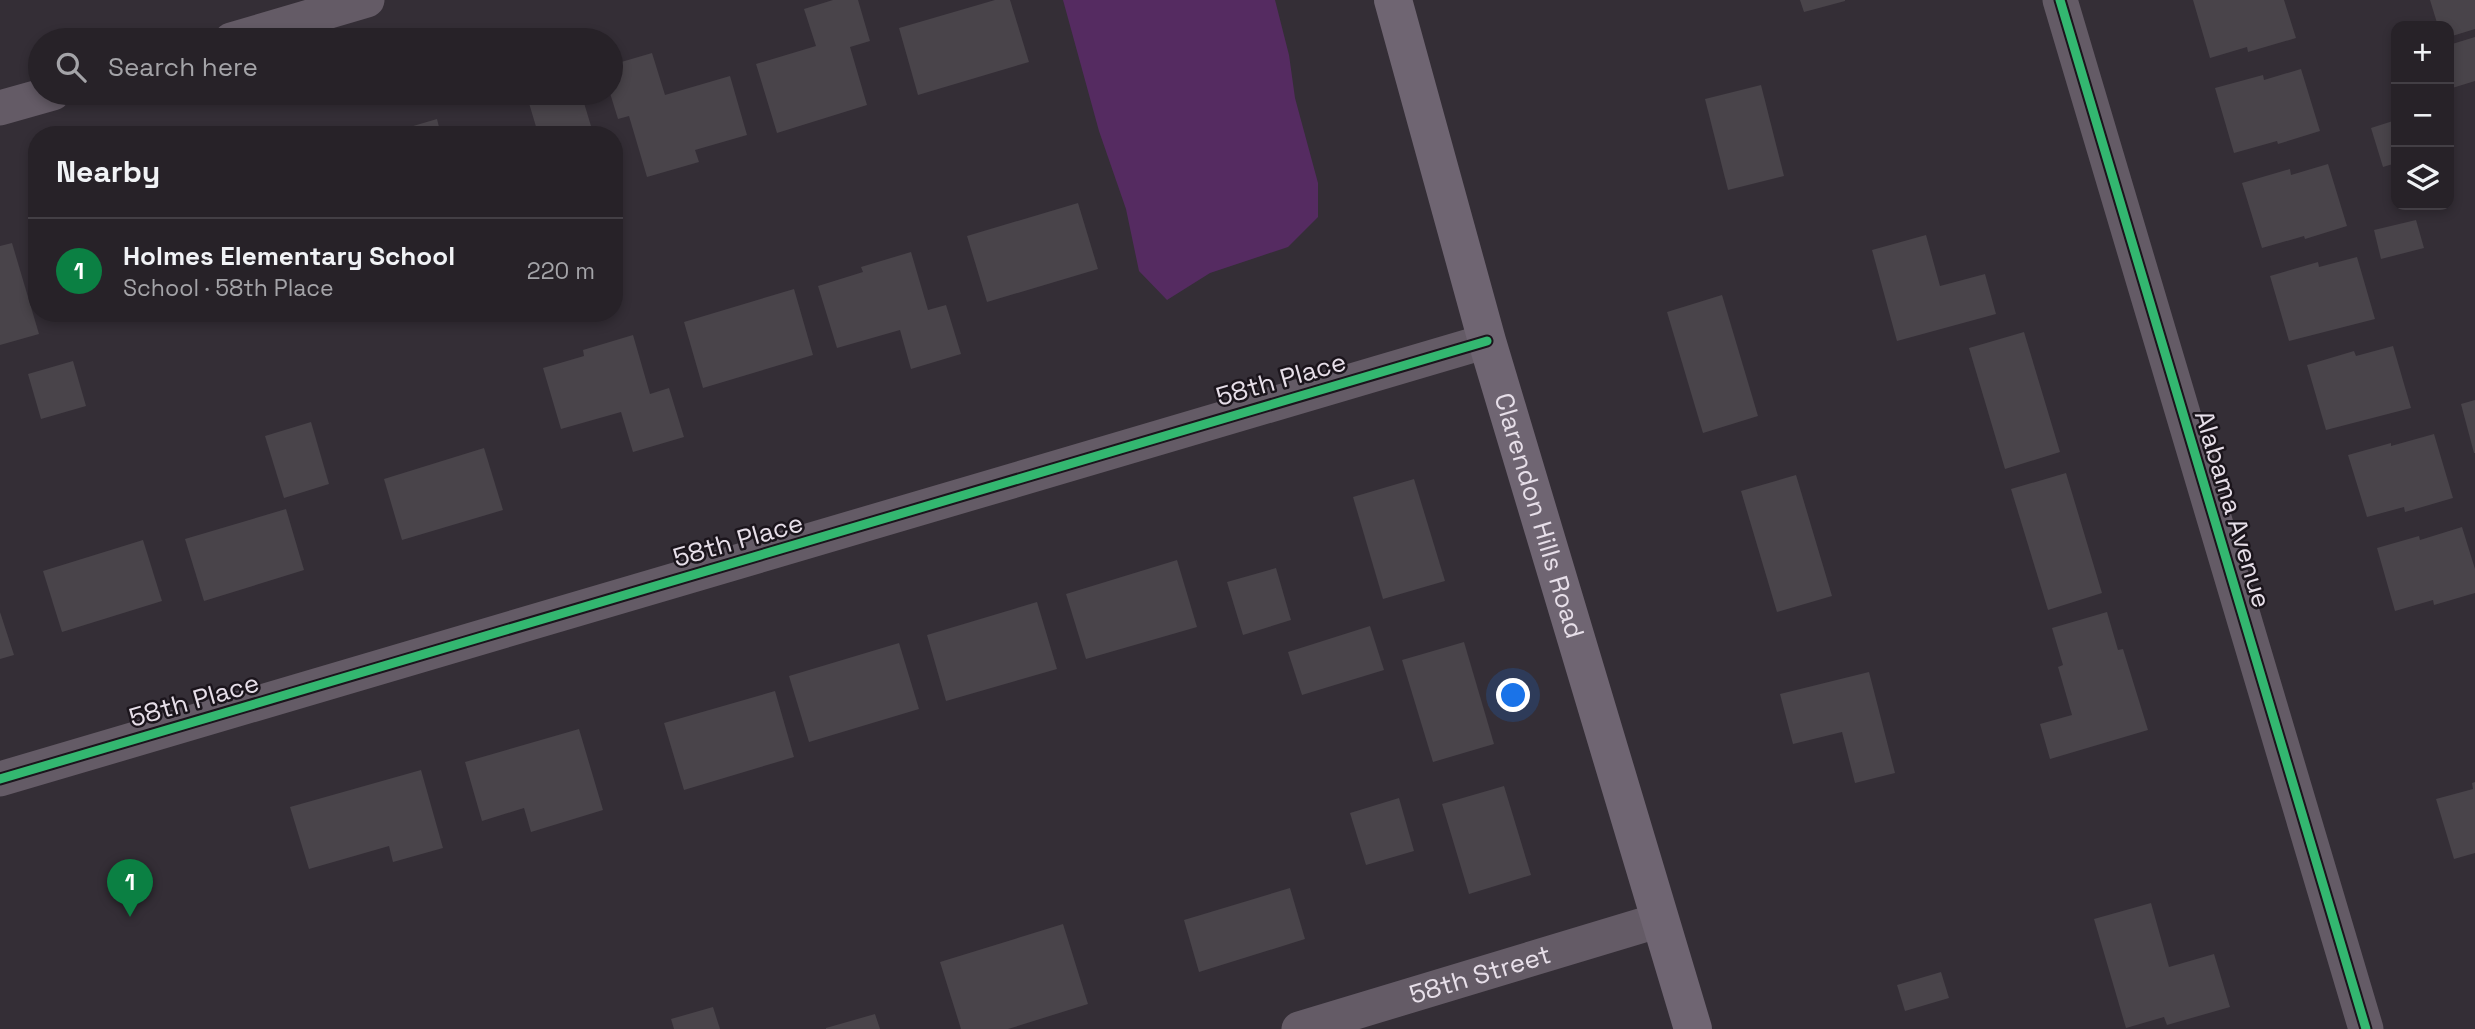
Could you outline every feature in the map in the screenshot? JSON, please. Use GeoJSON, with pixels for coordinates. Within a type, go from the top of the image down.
{"type":"FeatureCollection","features":[{"type":"Feature","properties":{"kind":"street"},"geometry":{"type":"LineString","coordinates":[[272,28],[367,0]]}},
{"type":"Feature","properties":{"kind":"street","name":"Clarendon Hills Road"},"geometry":{"type":"LineString","coordinates":[[1393,0],[1487,341],[1693,1029]]}},
{"type":"Feature","properties":{"kind":"street","name":"Alabama Avenue"},"geometry":{"type":"LineString","coordinates":[[2060,0],[2366,1029]]}},
{"type":"Feature","properties":{"kind":"street"},"geometry":{"type":"LineString","coordinates":[[0,108],[28,100]]}},
{"type":"Feature","properties":{"kind":"street","name":"58th Place"},"geometry":{"type":"LineString","coordinates":[[0,779],[1487,341]]}},
{"type":"Feature","properties":{"kind":"street","name":"58th Street"},"geometry":{"type":"LineString","coordinates":[[1300,1029],[1660,920]]}},
{"type":"Feature","properties":{"kind":"shaded area"},"geometry":{"type":"Polygon","coordinates":[[[1063,0],[1275,0],[1289,55],[1295,98],[1318,183],[1318,217],[1288,247],[1210,273],[1167,300],[1139,271],[1126,209],[1099,131],[1063,0]]]}},
{"type":"Feature","properties":{"kind":"building"},"geometry":{"type":"Polygon","coordinates":[[[833,0],[858,0],[870,41],[850,47],[867,105],[777,133],[756,64],[816,46],[804,9],[833,0]]]}},
{"type":"Feature","properties":{"kind":"building"},"geometry":{"type":"Polygon","coordinates":[[[995,0],[1010,0],[1029,62],[918,95],[899,28],[995,0]]]}},
{"type":"Feature","properties":{"kind":"building"},"geometry":{"type":"Polygon","coordinates":[[[1800,0],[1845,0],[1845,1],[1804,12],[1800,0]]]}},
{"type":"Feature","properties":{"kind":"building"},"geometry":{"type":"Polygon","coordinates":[[[2193,0],[2284,0],[2296,38],[2248,52],[2247,47],[2210,58],[2193,0]]]}},
{"type":"Feature","properties":{"kind":"building"},"geometry":{"type":"Polygon","coordinates":[[[2430,0],[2475,0],[2475,29],[2454,35],[2454,21],[2436,21],[2430,0]]]}},
{"type":"Feature","properties":{"kind":"building"},"geometry":{"type":"Polygon","coordinates":[[[2475,37],[2475,81],[2454,87],[2454,84],[2454,43],[2475,37]]]}},
{"type":"Feature","properties":{"kind":"building"},"geometry":{"type":"Polygon","coordinates":[[[652,53],[665,95],[730,76],[747,135],[695,150],[699,162],[647,177],[629,116],[618,119],[614,105],[623,105],[623,61],[652,53]]]}},
{"type":"Feature","properties":{"kind":"building"},"geometry":{"type":"Polygon","coordinates":[[[2301,69],[2320,131],[2278,144],[2277,141],[2234,153],[2215,88],[2263,75],[2264,80],[2301,69]]]}},
{"type":"Feature","properties":{"kind":"building"},"geometry":{"type":"Polygon","coordinates":[[[1761,85],[1784,176],[1728,190],[1705,99],[1761,85]]]}},
{"type":"Feature","properties":{"kind":"building"},"geometry":{"type":"Polygon","coordinates":[[[530,105],[585,105],[591,126],[536,126],[530,105]]]}},
{"type":"Feature","properties":{"kind":"building"},"geometry":{"type":"Polygon","coordinates":[[[437,119],[439,126],[413,126],[437,119]]]}},
{"type":"Feature","properties":{"kind":"building"},"geometry":{"type":"Polygon","coordinates":[[[2391,122],[2391,165],[2383,167],[2371,128],[2391,122]]]}},
{"type":"Feature","properties":{"kind":"building"},"geometry":{"type":"Polygon","coordinates":[[[2328,164],[2347,226],[2262,248],[2242,183],[2290,169],[2291,175],[2328,164]]]}},
{"type":"Feature","properties":{"kind":"building"},"geometry":{"type":"Polygon","coordinates":[[[1078,203],[1098,269],[987,302],[967,236],[1078,203]]]}},
{"type":"Feature","properties":{"kind":"building"},"geometry":{"type":"Polygon","coordinates":[[[2416,220],[2424,248],[2381,259],[2374,230],[2416,220]]]}},
{"type":"Feature","properties":{"kind":"building"},"geometry":{"type":"Polygon","coordinates":[[[1926,235],[1940,286],[1985,274],[1996,314],[1897,341],[1872,250],[1926,235]]]}},
{"type":"Feature","properties":{"kind":"building"},"geometry":{"type":"Polygon","coordinates":[[[12,243],[28,297],[28,322],[35,322],[39,334],[0,345],[0,246],[12,243]]]}},
{"type":"Feature","properties":{"kind":"building"},"geometry":{"type":"Polygon","coordinates":[[[911,252],[928,310],[946,305],[961,354],[911,369],[900,330],[837,348],[818,286],[863,272],[861,267],[911,252]]]}},
{"type":"Feature","properties":{"kind":"building"},"geometry":{"type":"Polygon","coordinates":[[[2357,257],[2375,319],[2289,341],[2270,276],[2318,262],[2319,267],[2357,257]]]}},
{"type":"Feature","properties":{"kind":"building"},"geometry":{"type":"Polygon","coordinates":[[[794,289],[813,355],[703,388],[684,322],[794,289]]]}},
{"type":"Feature","properties":{"kind":"building"},"geometry":{"type":"Polygon","coordinates":[[[1722,295],[1758,416],[1703,433],[1667,312],[1722,295]]]}},
{"type":"Feature","properties":{"kind":"building"},"geometry":{"type":"Polygon","coordinates":[[[2024,332],[2060,452],[2005,469],[1969,348],[2024,332]]]}},
{"type":"Feature","properties":{"kind":"building"},"geometry":{"type":"Polygon","coordinates":[[[633,335],[650,394],[669,388],[684,437],[633,452],[621,412],[561,429],[543,368],[584,356],[583,350],[633,335]]]}},
{"type":"Feature","properties":{"kind":"building"},"geometry":{"type":"Polygon","coordinates":[[[2393,346],[2411,408],[2326,430],[2307,365],[2354,351],[2356,356],[2393,346]]]}},
{"type":"Feature","properties":{"kind":"building"},"geometry":{"type":"Polygon","coordinates":[[[73,361],[86,406],[41,419],[28,374],[73,361]]]}},
{"type":"Feature","properties":{"kind":"building"},"geometry":{"type":"Polygon","coordinates":[[[2475,400],[2475,453],[2474,453],[2461,404],[2475,400]]]}},
{"type":"Feature","properties":{"kind":"building"},"geometry":{"type":"Polygon","coordinates":[[[311,422],[329,484],[284,498],[265,436],[311,422]]]}},
{"type":"Feature","properties":{"kind":"building"},"geometry":{"type":"Polygon","coordinates":[[[2434,434],[2453,498],[2405,512],[2404,507],[2367,517],[2348,455],[2434,434]]]}},
{"type":"Feature","properties":{"kind":"building"},"geometry":{"type":"Polygon","coordinates":[[[484,448],[503,510],[402,540],[384,479],[484,448]]]}},
{"type":"Feature","properties":{"kind":"building"},"geometry":{"type":"Polygon","coordinates":[[[2066,473],[2102,593],[2048,610],[2011,489],[2066,473]]]}},
{"type":"Feature","properties":{"kind":"building"},"geometry":{"type":"Polygon","coordinates":[[[1796,475],[1832,596],[1777,612],[1741,491],[1796,475]]]}},
{"type":"Feature","properties":{"kind":"building"},"geometry":{"type":"Polygon","coordinates":[[[1414,479],[1445,581],[1383,599],[1353,497],[1414,479]]]}},
{"type":"Feature","properties":{"kind":"building"},"geometry":{"type":"Polygon","coordinates":[[[286,509],[304,570],[204,601],[185,539],[286,509]]]}},
{"type":"Feature","properties":{"kind":"building"},"geometry":{"type":"Polygon","coordinates":[[[2462,527],[2475,569],[2475,593],[2434,605],[2433,600],[2395,611],[2377,548],[2419,536],[2420,540],[2462,527]]]}},
{"type":"Feature","properties":{"kind":"building"},"geometry":{"type":"Polygon","coordinates":[[[143,540],[162,601],[62,632],[43,571],[143,540]]]}},
{"type":"Feature","properties":{"kind":"building"},"geometry":{"type":"Polygon","coordinates":[[[1177,560],[1197,627],[1086,659],[1066,594],[1177,560]]]}},
{"type":"Feature","properties":{"kind":"building"},"geometry":{"type":"Polygon","coordinates":[[[1276,568],[1291,620],[1243,635],[1227,582],[1276,568]]]}},
{"type":"Feature","properties":{"kind":"building"},"geometry":{"type":"Polygon","coordinates":[[[1037,602],[1057,669],[946,701],[927,635],[1037,602]]]}},
{"type":"Feature","properties":{"kind":"building"},"geometry":{"type":"Polygon","coordinates":[[[0,612],[14,655],[0,659],[0,612]]]}},
{"type":"Feature","properties":{"kind":"building"},"geometry":{"type":"Polygon","coordinates":[[[2107,612],[2118,650],[2123,649],[2148,730],[2050,759],[2040,724],[2072,715],[2058,667],[2063,665],[2052,628],[2107,612]]]}},
{"type":"Feature","properties":{"kind":"building"},"geometry":{"type":"Polygon","coordinates":[[[1370,626],[1384,670],[1302,695],[1288,652],[1370,626]]]}},
{"type":"Feature","properties":{"kind":"building"},"geometry":{"type":"Polygon","coordinates":[[[1464,642],[1494,744],[1433,762],[1402,660],[1464,642]]]}},
{"type":"Feature","properties":{"kind":"building"},"geometry":{"type":"Polygon","coordinates":[[[899,643],[919,709],[809,742],[789,676],[899,643]]]}},
{"type":"Feature","properties":{"kind":"building"},"geometry":{"type":"Polygon","coordinates":[[[1869,672],[1895,773],[1855,783],[1842,732],[1793,744],[1780,694],[1869,672]]]}},
{"type":"Feature","properties":{"kind":"building"},"geometry":{"type":"Polygon","coordinates":[[[775,691],[794,757],[684,790],[664,723],[775,691]]]}},
{"type":"Feature","properties":{"kind":"building"},"geometry":{"type":"Polygon","coordinates":[[[579,729],[603,810],[531,832],[524,808],[482,821],[465,762],[579,729]]]}},
{"type":"Feature","properties":{"kind":"building"},"geometry":{"type":"Polygon","coordinates":[[[421,770],[443,848],[393,862],[389,846],[309,869],[290,807],[421,770]]]}},
{"type":"Feature","properties":{"kind":"building"},"geometry":{"type":"Polygon","coordinates":[[[2475,782],[2475,853],[2454,859],[2436,799],[2473,789],[2472,783],[2475,782]]]}},
{"type":"Feature","properties":{"kind":"building"},"geometry":{"type":"Polygon","coordinates":[[[1504,786],[1531,875],[1469,894],[1442,804],[1504,786]]]}},
{"type":"Feature","properties":{"kind":"building"},"geometry":{"type":"Polygon","coordinates":[[[1399,798],[1414,851],[1366,865],[1350,813],[1399,798]]]}},
{"type":"Feature","properties":{"kind":"building"},"geometry":{"type":"Polygon","coordinates":[[[1290,888],[1305,939],[1199,972],[1184,920],[1290,888]]]}},
{"type":"Feature","properties":{"kind":"building"},"geometry":{"type":"Polygon","coordinates":[[[2151,903],[2169,967],[2214,954],[2230,1007],[2167,1025],[2164,1017],[2126,1028],[2094,919],[2151,903]]]}},
{"type":"Feature","properties":{"kind":"building"},"geometry":{"type":"Polygon","coordinates":[[[1063,924],[1088,1004],[1008,1029],[961,1029],[940,962],[1063,924]]]}},
{"type":"Feature","properties":{"kind":"building"},"geometry":{"type":"Polygon","coordinates":[[[1941,972],[1949,998],[1905,1011],[1897,985],[1941,972]]]}},
{"type":"Feature","properties":{"kind":"building"},"geometry":{"type":"Polygon","coordinates":[[[713,1007],[720,1029],[674,1029],[671,1019],[713,1007]]]}},
{"type":"Feature","properties":{"kind":"building"},"geometry":{"type":"Polygon","coordinates":[[[875,1014],[880,1029],[826,1029],[826,1028],[875,1014]]]}},
{"type":"Feature","properties":{"kind":"cycle path"},"geometry":{"type":"LineString","coordinates":[[2060,0],[2366,1029]]}},
{"type":"Feature","properties":{"kind":"cycle path"},"geometry":{"type":"LineString","coordinates":[[0,779],[1487,341]]}},
{"type":"Feature","properties":{"kind":"place","name":"Holmes Elementary School"},"geometry":{"type":"Point","coordinates":[130,917]}}]}
